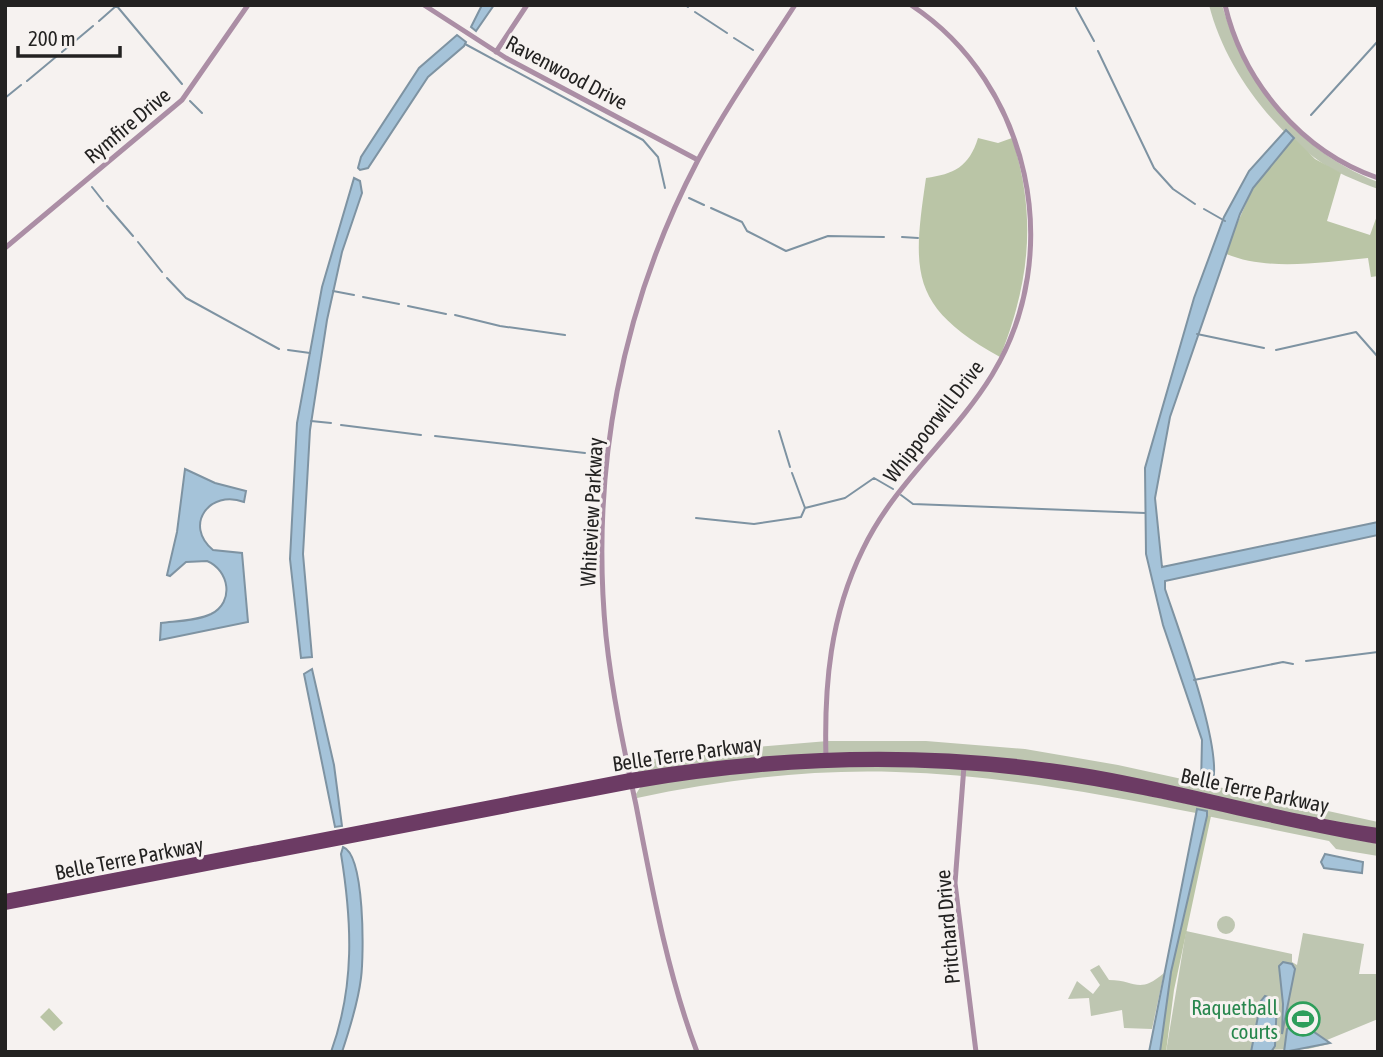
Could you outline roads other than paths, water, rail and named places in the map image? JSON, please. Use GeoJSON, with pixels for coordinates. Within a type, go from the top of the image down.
{"type":"FeatureCollection","features":[{"type":"Feature","properties":{"kind":"main road","name":"Belle Terre Parkway"},"geometry":{"type":"LineString","coordinates":[[5,906],[701,766],[826,759],[964,762],[1096,774],[1378,832]]}},
{"type":"Feature","properties":{"kind":"main road","name":"Belle Terre Parkway"},"geometry":{"type":"LineString","coordinates":[[964,762],[1087,780],[1378,840]]}},
{"type":"Feature","properties":{"kind":"main road","name":"Belle Terre Parkway"},"geometry":{"type":"LineString","coordinates":[[5,898],[631,781]]}},
{"type":"Feature","properties":{"kind":"street","name":"Rymfire Drive"},"geometry":{"type":"LineString","coordinates":[[5,248],[182,100],[248,5]]}},
{"type":"Feature","properties":{"kind":"street","name":"Ravenwood Drive"},"geometry":{"type":"LineString","coordinates":[[424,5],[496,52],[698,160]]}},
{"type":"Feature","properties":{"kind":"street"},"geometry":{"type":"LineString","coordinates":[[496,52],[527,5]]}},
{"type":"Feature","properties":{"kind":"street","name":"Whiteview Parkway"},"geometry":{"type":"LineString","coordinates":[[697,1052],[666,952],[611,677],[605,624],[602,542],[606,461],[619,382],[638,308],[665,232],[698,160],[795,5]]}},
{"type":"Feature","properties":{"kind":"street","name":"Whippoorwill Drive"},"geometry":{"type":"LineString","coordinates":[[826,759],[825,704],[829,656],[839,612],[853,572],[895,494],[970,407],[994,372],[1019,316],[1030,261],[1031,214],[1027,186],[1019,152],[1004,112],[974,63],[943,30],[911,5]]}},
{"type":"Feature","properties":{"kind":"street"},"geometry":{"type":"LineString","coordinates":[[1224,5],[1235,38],[1250,69],[1281,112],[1324,151],[1378,178]]}},
{"type":"Feature","properties":{"kind":"street","name":"Pritchard Drive"},"geometry":{"type":"LineString","coordinates":[[964,762],[955,888],[976,1052]]}},
{"type":"Feature","properties":{"kind":"water"},"geometry":{"type":"Polygon","coordinates":[[[482,5],[494,5],[476,31],[471,27],[482,5]]]}},
{"type":"Feature","properties":{"kind":"water"},"geometry":{"type":"Polygon","coordinates":[[[457,35],[466,42],[464,46],[428,77],[368,168],[360,170],[358,168],[361,157],[419,68],[457,35]]]}},
{"type":"Feature","properties":{"kind":"water"},"geometry":{"type":"Polygon","coordinates":[[[1286,130],[1294,138],[1253,188],[1240,214],[1170,417],[1155,498],[1162,567],[1378,522],[1378,535],[1165,581],[1165,589],[1207,721],[1214,772],[1211,787],[1201,785],[1202,740],[1163,625],[1146,554],[1145,468],[1194,298],[1224,217],[1249,171],[1286,130]]]}},
{"type":"Feature","properties":{"kind":"water"},"geometry":{"type":"Polygon","coordinates":[[[354,178],[360,181],[362,193],[342,252],[327,320],[310,430],[303,554],[312,657],[301,658],[290,559],[297,423],[322,287],[354,178]]]}},
{"type":"Feature","properties":{"kind":"water"},"geometry":{"type":"Polygon","coordinates":[[[185,469],[215,483],[246,491],[244,502],[221,500],[211,505],[204,512],[200,530],[213,550],[242,553],[248,622],[160,640],[161,623],[211,614],[219,609],[226,594],[220,571],[207,561],[186,562],[170,576],[167,575],[177,532],[185,469]]]}},
{"type":"Feature","properties":{"kind":"water"},"geometry":{"type":"Polygon","coordinates":[[[312,669],[334,765],[342,826],[335,827],[304,674],[312,669]]]}},
{"type":"Feature","properties":{"kind":"water"},"geometry":{"type":"Polygon","coordinates":[[[1197,809],[1207,811],[1207,816],[1171,972],[1160,1052],[1149,1052],[1197,809]]]}},
{"type":"Feature","properties":{"kind":"water"},"geometry":{"type":"Polygon","coordinates":[[[343,847],[350,854],[356,868],[359,886],[362,966],[356,1006],[342,1052],[331,1052],[339,1027],[348,978],[349,929],[341,854],[343,847]]]}},
{"type":"Feature","properties":{"kind":"water"},"geometry":{"type":"Polygon","coordinates":[[[1325,854],[1363,862],[1362,873],[1324,868],[1321,862],[1325,854]]]}},
{"type":"Feature","properties":{"kind":"water"},"geometry":{"type":"Polygon","coordinates":[[[1283,962],[1292,964],[1295,969],[1282,1034],[1283,1004],[1279,966],[1283,962]]]}},
{"type":"Feature","properties":{"kind":"water"},"geometry":{"type":"Polygon","coordinates":[[[1265,996],[1277,1000],[1275,1046],[1271,1052],[1251,1052],[1261,1001],[1265,996]]]}},
{"type":"Feature","properties":{"kind":"water"},"geometry":{"type":"Polygon","coordinates":[[[1290,1027],[1314,1032],[1330,1043],[1284,1052],[1287,1029],[1290,1027]]]}},
{"type":"Feature","properties":{"kind":"waterway"},"geometry":{"type":"LineString","coordinates":[[116,5],[182,84]]}},
{"type":"Feature","properties":{"kind":"waterway"},"geometry":{"type":"LineString","coordinates":[[99,21],[116,6]]}},
{"type":"Feature","properties":{"kind":"waterway"},"geometry":{"type":"LineString","coordinates":[[1076,8],[1094,41]]}},
{"type":"Feature","properties":{"kind":"waterway"},"geometry":{"type":"LineString","coordinates":[[695,12],[727,33]]}},
{"type":"Feature","properties":{"kind":"waterway"},"geometry":{"type":"LineString","coordinates":[[62,52],[93,26]]}},
{"type":"Feature","properties":{"kind":"waterway"},"geometry":{"type":"LineString","coordinates":[[734,38],[753,50]]}},
{"type":"Feature","properties":{"kind":"waterway"},"geometry":{"type":"LineString","coordinates":[[1311,115],[1378,41]]}},
{"type":"Feature","properties":{"kind":"waterway"},"geometry":{"type":"LineString","coordinates":[[465,44],[643,140],[658,157],[665,188]]}},
{"type":"Feature","properties":{"kind":"waterway"},"geometry":{"type":"LineString","coordinates":[[1098,51],[1154,168],[1173,189],[1195,204]]}},
{"type":"Feature","properties":{"kind":"waterway"},"geometry":{"type":"LineString","coordinates":[[27,81],[57,56]]}},
{"type":"Feature","properties":{"kind":"waterway"},"geometry":{"type":"LineString","coordinates":[[5,98],[21,85]]}},
{"type":"Feature","properties":{"kind":"waterway"},"geometry":{"type":"LineString","coordinates":[[190,101],[202,113]]}},
{"type":"Feature","properties":{"kind":"waterway"},"geometry":{"type":"LineString","coordinates":[[92,187],[103,201]]}},
{"type":"Feature","properties":{"kind":"waterway"},"geometry":{"type":"LineString","coordinates":[[689,198],[704,205]]}},
{"type":"Feature","properties":{"kind":"waterway"},"geometry":{"type":"LineString","coordinates":[[107,206],[133,236]]}},
{"type":"Feature","properties":{"kind":"waterway"},"geometry":{"type":"LineString","coordinates":[[711,208],[742,222],[747,231],[786,251],[828,236],[884,237]]}},
{"type":"Feature","properties":{"kind":"waterway"},"geometry":{"type":"LineString","coordinates":[[1204,209],[1225,221]]}},
{"type":"Feature","properties":{"kind":"waterway"},"geometry":{"type":"LineString","coordinates":[[902,237],[918,238]]}},
{"type":"Feature","properties":{"kind":"waterway"},"geometry":{"type":"LineString","coordinates":[[138,242],[162,272]]}},
{"type":"Feature","properties":{"kind":"waterway"},"geometry":{"type":"LineString","coordinates":[[167,278],[186,298],[279,349]]}},
{"type":"Feature","properties":{"kind":"waterway"},"geometry":{"type":"LineString","coordinates":[[333,291],[354,295]]}},
{"type":"Feature","properties":{"kind":"waterway"},"geometry":{"type":"LineString","coordinates":[[363,297],[399,304]]}},
{"type":"Feature","properties":{"kind":"waterway"},"geometry":{"type":"LineString","coordinates":[[408,306],[446,314]]}},
{"type":"Feature","properties":{"kind":"waterway"},"geometry":{"type":"LineString","coordinates":[[455,315],[500,326],[565,335]]}},
{"type":"Feature","properties":{"kind":"waterway"},"geometry":{"type":"LineString","coordinates":[[1276,350],[1356,332],[1378,357]]}},
{"type":"Feature","properties":{"kind":"waterway"},"geometry":{"type":"LineString","coordinates":[[1197,334],[1264,348]]}},
{"type":"Feature","properties":{"kind":"waterway"},"geometry":{"type":"LineString","coordinates":[[288,350],[310,353]]}},
{"type":"Feature","properties":{"kind":"waterway"},"geometry":{"type":"LineString","coordinates":[[311,421],[331,423]]}},
{"type":"Feature","properties":{"kind":"waterway"},"geometry":{"type":"LineString","coordinates":[[341,425],[421,435]]}},
{"type":"Feature","properties":{"kind":"waterway"},"geometry":{"type":"LineString","coordinates":[[779,431],[790,467]]}},
{"type":"Feature","properties":{"kind":"waterway"},"geometry":{"type":"LineString","coordinates":[[435,436],[585,453]]}},
{"type":"Feature","properties":{"kind":"waterway"},"geometry":{"type":"LineString","coordinates":[[792,473],[805,508]]}},
{"type":"Feature","properties":{"kind":"waterway"},"geometry":{"type":"LineString","coordinates":[[696,518],[754,524],[801,517],[805,508],[845,498],[874,478],[893,489]]}},
{"type":"Feature","properties":{"kind":"waterway"},"geometry":{"type":"LineString","coordinates":[[901,495],[913,504],[1145,513]]}},
{"type":"Feature","properties":{"kind":"waterway"},"geometry":{"type":"LineString","coordinates":[[1306,661],[1378,652]]}},
{"type":"Feature","properties":{"kind":"waterway"},"geometry":{"type":"LineString","coordinates":[[1194,680],[1283,662],[1293,664]]}},
{"type":"Feature","properties":{"kind":"place","name":"Raquetball courts"},"geometry":{"type":"Point","coordinates":[1303,1019]}}]}
